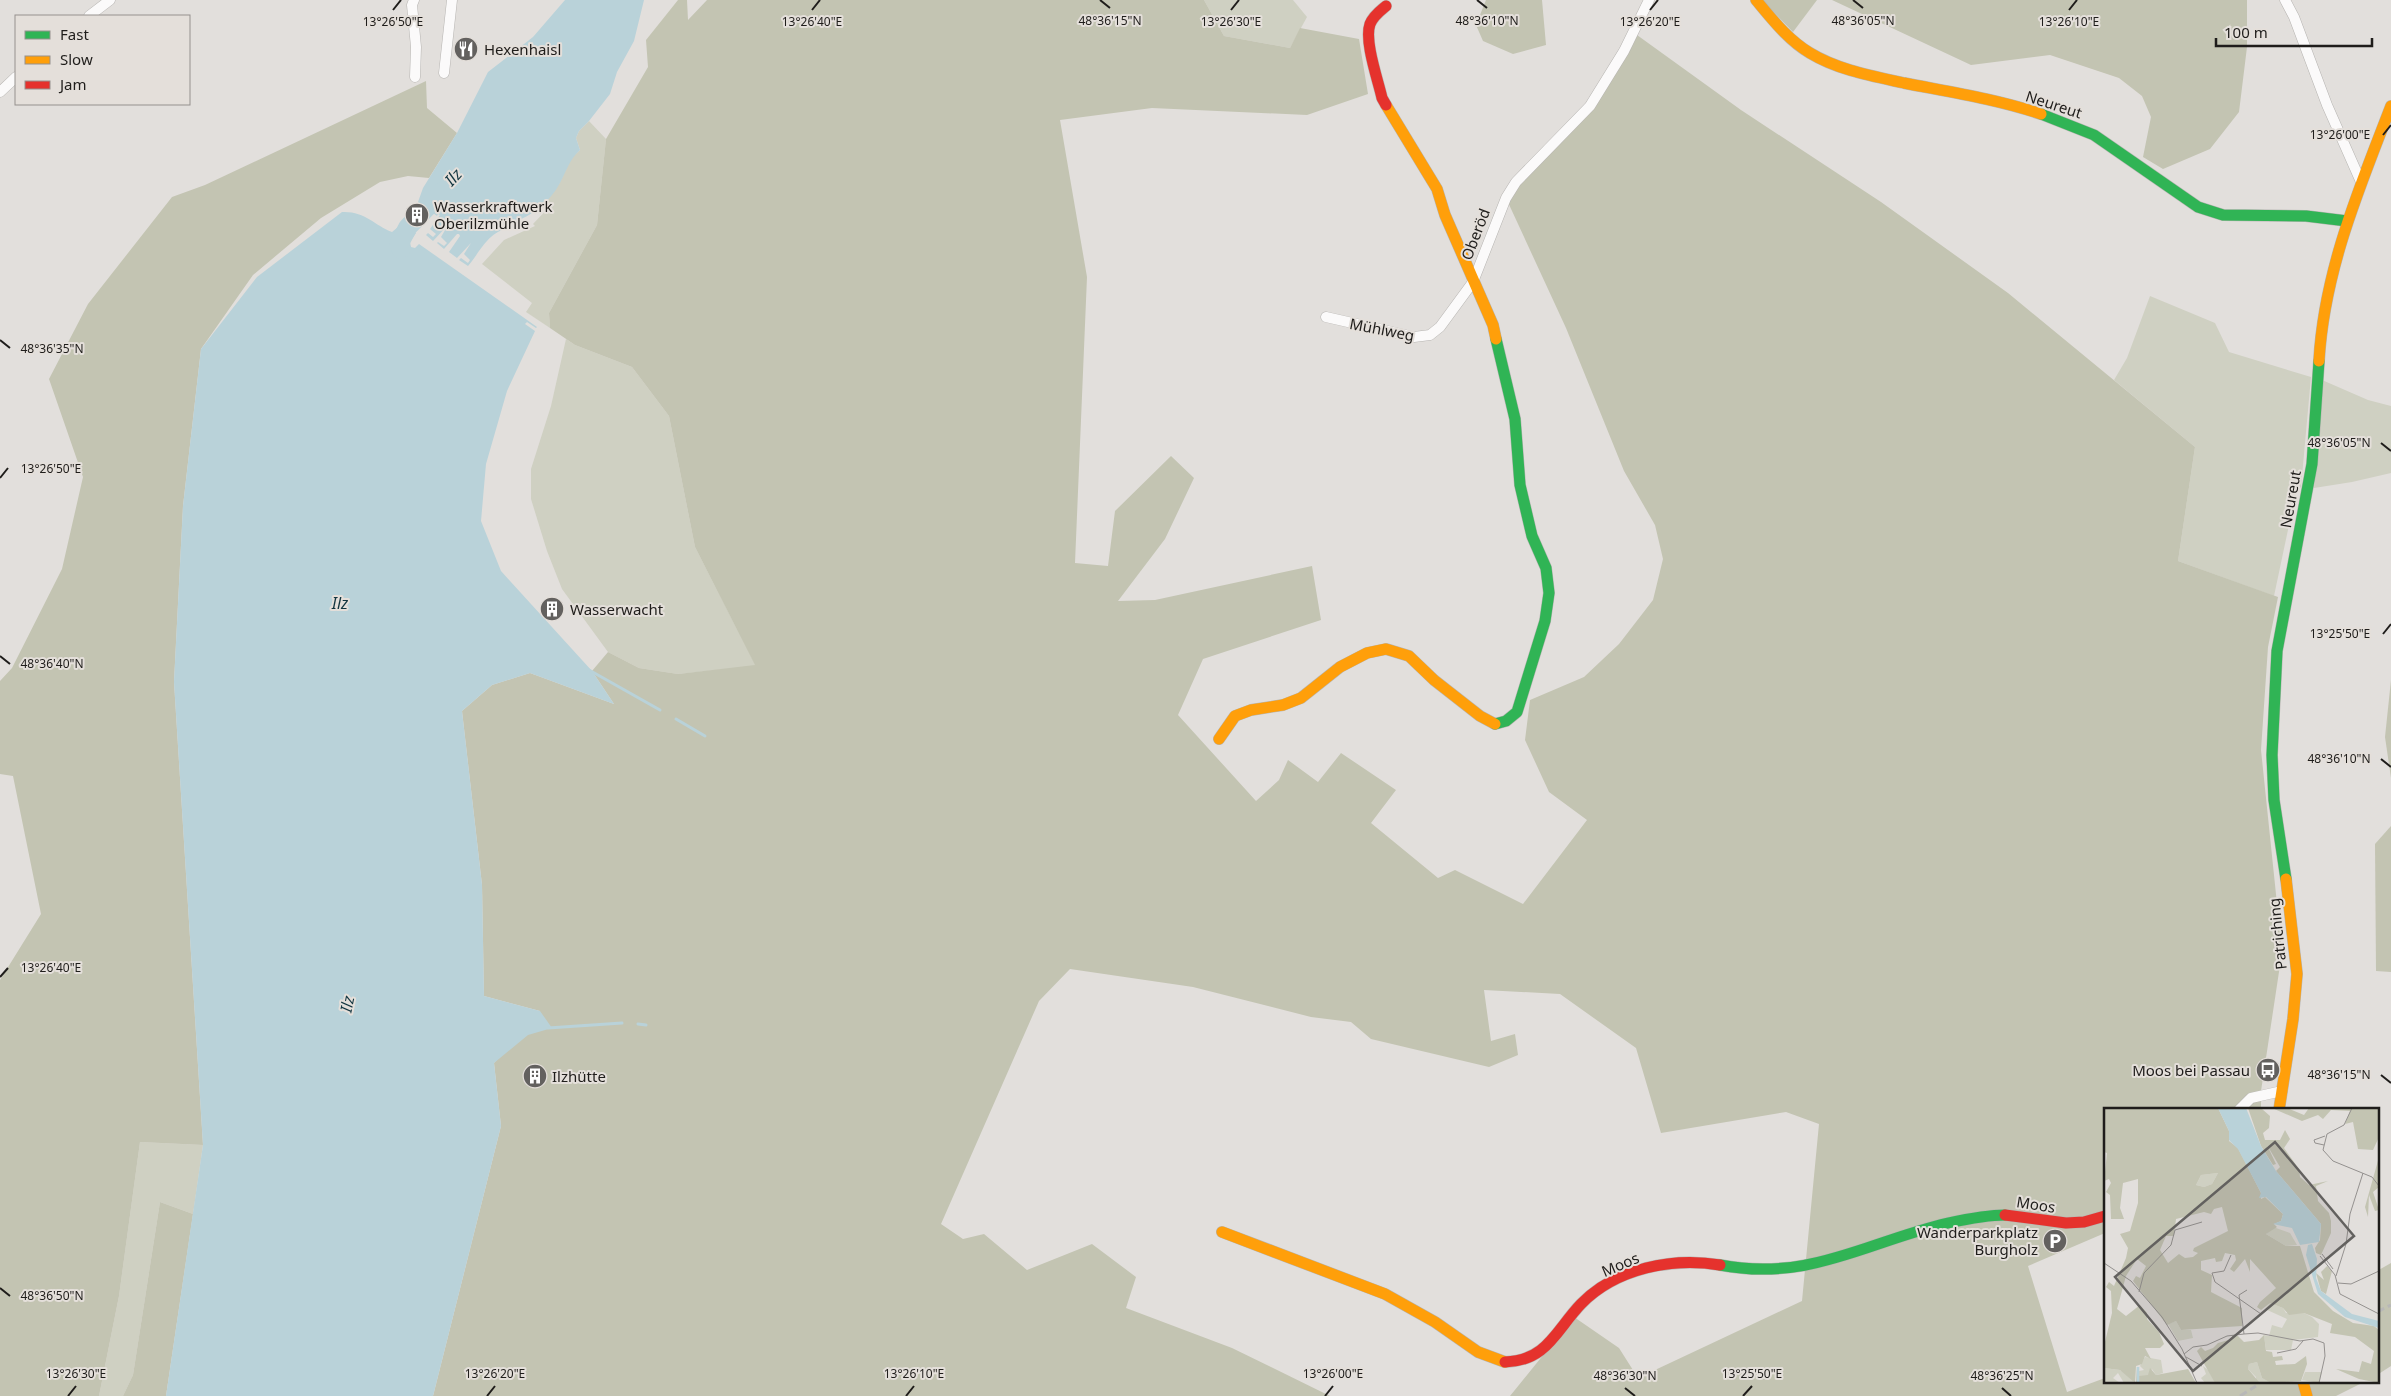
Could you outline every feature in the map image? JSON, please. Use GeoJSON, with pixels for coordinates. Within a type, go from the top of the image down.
{"type":"FeatureCollection","features":[{"type":"Feature","properties":{"kind":"street"},"geometry":{"type":"LineString","coordinates":[[90,15],[110,0]]}},
{"type":"Feature","properties":{"kind":"street"},"geometry":{"type":"LineString","coordinates":[[414,0],[412,5],[416,47],[415,77]]}},
{"type":"Feature","properties":{"kind":"street"},"geometry":{"type":"LineString","coordinates":[[444,73],[452,0]]}},
{"type":"Feature","properties":{"kind":"street","name":"Oberöd"},"geometry":{"type":"LineString","coordinates":[[1473,282],[1503,203],[1516,182],[1590,106],[1624,51],[1649,0]]}},
{"type":"Feature","properties":{"kind":"street","name":"Neureut"},"geometry":{"type":"LineString","coordinates":[[1756,0],[1798,43],[1824,60],[1860,72],[2026,109],[2080,127],[2094,134],[2198,207],[2223,215],[2306,216],[2347,221]]}},
{"type":"Feature","properties":{"kind":"street"},"geometry":{"type":"LineString","coordinates":[[2285,0],[2294,17],[2327,105],[2361,182]]}},
{"type":"Feature","properties":{"kind":"street","name":"Oberöd"},"geometry":{"type":"LineString","coordinates":[[1386,6],[1377,13],[1370,24],[1370,44],[1382,98],[1436,190],[1473,282]]}},
{"type":"Feature","properties":{"kind":"street"},"geometry":{"type":"LineString","coordinates":[[0,92],[15,78]]}},
{"type":"Feature","properties":{"kind":"street","name":"Neureut"},"geometry":{"type":"LineString","coordinates":[[2272,755],[2277,651],[2312,464],[2320,338],[2332,274],[2347,221],[2391,106]]}},
{"type":"Feature","properties":{"kind":"street"},"geometry":{"type":"LineString","coordinates":[[1219,739],[1235,716],[1251,710],[1283,705],[1301,698],[1340,667],[1367,652],[1386,649],[1409,656],[1434,680],[1480,716],[1494,724],[1506,721],[1517,712],[1545,621],[1549,593],[1546,568],[1532,536],[1520,485],[1515,419],[1501,356],[1493,325],[1473,282]]}},
{"type":"Feature","properties":{"kind":"street","name":"Mühlweg"},"geometry":{"type":"LineString","coordinates":[[1326,317],[1414,338],[1430,336],[1440,327],[1473,282]]}},
{"type":"Feature","properties":{"kind":"street","name":"Patriching"},"geometry":{"type":"LineString","coordinates":[[2272,755],[2274,800],[2289,901],[2296,974],[2293,1019],[2279,1108]]}},
{"type":"Feature","properties":{"kind":"street"},"geometry":{"type":"LineString","coordinates":[[2241,1108],[2251,1098],[2282,1091]]}},
{"type":"Feature","properties":{"kind":"street","name":"Moos"},"geometry":{"type":"LineString","coordinates":[[1222,1232],[1380,1292],[1431,1319],[1481,1352],[1502,1361],[1521,1363],[1536,1357],[1589,1296],[1620,1278],[1664,1263],[1694,1260],[1752,1270],[1786,1269],[1817,1265],[1918,1232],[1988,1215],[2009,1215],[2061,1224],[2080,1224],[2104,1216]]}},
{"type":"Feature","properties":{"kind":"shaded area"},"geometry":{"type":"Polygon","coordinates":[[[1204,0],[1293,0],[1307,17],[1290,48],[1224,36],[1204,0]]]}},
{"type":"Feature","properties":{"kind":"shaded area"},"geometry":{"type":"Polygon","coordinates":[[[589,121],[606,139],[597,225],[549,313],[550,328],[526,312],[532,303],[482,264],[504,240],[535,226],[533,224],[553,203],[540,209],[559,184],[571,158],[580,150],[576,138],[579,131],[589,121]]]}},
{"type":"Feature","properties":{"kind":"shaded area"},"geometry":{"type":"Polygon","coordinates":[[[2150,296],[2215,323],[2229,352],[2311,377],[2301,487],[2296,492],[2274,596],[2178,561],[2195,447],[2114,380],[2127,358],[2150,296]]]}},
{"type":"Feature","properties":{"kind":"shaded area"},"geometry":{"type":"Polygon","coordinates":[[[566,339],[575,345],[632,367],[669,416],[695,547],[756,666],[678,674],[639,668],[608,652],[562,589],[547,551],[531,499],[531,469],[551,406],[566,339]]]}},
{"type":"Feature","properties":{"kind":"shaded area"},"geometry":{"type":"Polygon","coordinates":[[[2322,380],[2368,400],[2391,406],[2391,473],[2314,488],[2322,380]]]}},
{"type":"Feature","properties":{"kind":"shaded area"},"geometry":{"type":"Polygon","coordinates":[[[140,1142],[203,1145],[193,1214],[160,1202],[133,1375],[123,1396],[99,1396],[119,1296],[140,1142]]]}},
{"type":"Feature","properties":{"kind":"green space"},"geometry":{"type":"Polygon","coordinates":[[[678,0],[687,0],[688,20],[707,0],[1204,0],[1224,36],[1290,48],[1300,28],[1359,39],[1368,94],[1307,115],[1152,108],[1060,120],[1087,277],[1075,563],[1108,566],[1115,511],[1171,456],[1194,478],[1165,539],[1118,601],[1155,600],[1312,566],[1321,620],[1203,659],[1178,715],[1256,801],[1279,780],[1288,760],[1318,782],[1341,753],[1396,790],[1371,823],[1438,878],[1455,870],[1523,904],[1587,820],[1549,792],[1525,740],[1530,700],[1584,677],[1619,644],[1653,600],[1663,559],[1655,525],[1624,471],[1566,328],[1506,198],[1571,126],[1637,35],[1741,110],[1881,202],[2008,293],[2195,447],[2178,561],[2278,597],[2268,647],[2261,750],[2282,952],[2261,1091],[2261,1108],[2104,1108],[2104,1233],[2028,1266],[2067,1392],[2104,1378],[2104,1384],[2360,1384],[2336,1396],[1510,1396],[1574,1317],[1619,1348],[1638,1378],[1802,1301],[1819,1124],[1786,1112],[1661,1133],[1636,1048],[1560,994],[1484,990],[1491,1041],[1515,1034],[1518,1055],[1489,1067],[1371,1039],[1351,1022],[1311,1017],[1193,987],[1070,969],[1039,1001],[941,1224],[963,1239],[984,1234],[1027,1270],[1092,1244],[1136,1277],[1126,1308],[1232,1348],[1330,1396],[433,1396],[501,1126],[494,1063],[540,1011],[484,996],[482,885],[462,711],[492,685],[530,673],[614,704],[592,671],[608,652],[639,668],[678,674],[755,665],[695,547],[669,416],[632,367],[575,345],[550,328],[549,313],[597,225],[606,139],[648,67],[646,40],[678,0]]]}},
{"type":"Feature","properties":{"kind":"green space"},"geometry":{"type":"Polygon","coordinates":[[[1486,0],[1542,0],[1546,45],[1513,54],[1483,41],[1476,25],[1486,0]]]}},
{"type":"Feature","properties":{"kind":"green space"},"geometry":{"type":"Polygon","coordinates":[[[1762,0],[1817,0],[1793,32],[1762,0]]]}},
{"type":"Feature","properties":{"kind":"green space"},"geometry":{"type":"Polygon","coordinates":[[[1832,0],[2247,0],[2247,47],[2239,112],[2210,149],[2163,169],[2143,157],[2151,117],[2142,96],[2119,78],[2050,55],[1971,65],[1832,0]]]}},
{"type":"Feature","properties":{"kind":"green space"},"geometry":{"type":"Polygon","coordinates":[[[426,81],[427,108],[457,133],[429,178],[408,176],[380,182],[321,218],[253,275],[201,349],[183,506],[174,682],[203,1145],[140,1142],[119,1296],[99,1396],[0,1396],[0,980],[41,914],[13,776],[0,774],[0,681],[12,668],[62,569],[83,477],[49,379],[88,304],[172,197],[205,185],[426,81]]]}},
{"type":"Feature","properties":{"kind":"green space"},"geometry":{"type":"Polygon","coordinates":[[[2391,680],[2391,778],[2385,737],[2391,680]]]}},
{"type":"Feature","properties":{"kind":"green space"},"geometry":{"type":"Polygon","coordinates":[[[2391,826],[2391,972],[2376,971],[2375,844],[2391,826]]]}},
{"type":"Feature","properties":{"kind":"green space"},"geometry":{"type":"Polygon","coordinates":[[[160,1202],[193,1214],[166,1396],[123,1396],[133,1375],[160,1202]]]}},
{"type":"Feature","properties":{"kind":"green space"},"geometry":{"type":"Polygon","coordinates":[[[2391,1263],[2391,1366],[2378,1374],[2378,1270],[2391,1263]]]}},
{"type":"Feature","properties":{"kind":"water"},"geometry":{"type":"Polygon","coordinates":[[[565,0],[644,0],[634,41],[617,72],[610,94],[579,131],[576,138],[580,150],[571,161],[556,190],[540,208],[512,223],[513,227],[492,236],[468,266],[459,260],[461,258],[468,263],[470,260],[464,254],[471,243],[457,258],[449,252],[460,236],[459,234],[444,249],[437,243],[444,246],[447,243],[441,237],[448,225],[433,241],[426,235],[428,233],[433,237],[436,234],[430,229],[440,215],[438,214],[437,216],[418,202],[423,188],[457,133],[488,72],[533,37],[565,0]]]}},
{"type":"Feature","properties":{"kind":"water","name":"Ilz"},"geometry":{"type":"Polygon","coordinates":[[[342,212],[363,216],[392,232],[403,223],[416,233],[410,242],[411,247],[415,248],[419,244],[537,327],[527,322],[525,324],[535,331],[507,391],[486,464],[481,521],[501,571],[592,671],[614,704],[530,673],[492,685],[462,711],[482,885],[484,996],[540,1011],[552,1028],[528,1035],[494,1063],[501,1126],[433,1396],[166,1396],[203,1145],[174,682],[183,506],[201,349],[257,277],[342,212]]]}},
{"type":"Feature","properties":{"kind":"waterway","name":"Ilz"},"geometry":{"type":"LineString","coordinates":[[401,249],[399,244],[408,227],[443,191]]}},
{"type":"Feature","properties":{"kind":"waterway"},"geometry":{"type":"LineString","coordinates":[[589,670],[660,710]]}},
{"type":"Feature","properties":{"kind":"waterway"},"geometry":{"type":"LineString","coordinates":[[676,719],[705,736]]}},
{"type":"Feature","properties":{"kind":"waterway"},"geometry":{"type":"LineString","coordinates":[[548,1028],[622,1023]]}},
{"type":"Feature","properties":{"kind":"waterway"},"geometry":{"type":"LineString","coordinates":[[638,1024],[646,1025]]}},
{"type":"Feature","properties":{"kind":"railway"},"geometry":{"type":"LineString","coordinates":[[2378,1312],[2391,1305]]}},
{"type":"Feature","properties":{"kind":"railway"},"geometry":{"type":"LineString","coordinates":[[2240,1396],[2256,1386]]}},
{"type":"Feature","properties":{"kind":"traffic: fast"},"geometry":{"type":"LineString","coordinates":[[2041,114],[2094,135],[2198,207],[2223,215],[2306,216],[2347,221]]}},
{"type":"Feature","properties":{"kind":"traffic: fast"},"geometry":{"type":"LineString","coordinates":[[1495,724],[1506,721],[1517,712],[1545,621],[1549,593],[1546,568],[1532,536],[1520,485],[1515,419],[1496,339]]}},
{"type":"Feature","properties":{"kind":"traffic: fast"},"geometry":{"type":"LineString","coordinates":[[2286,879],[2274,800],[2272,755],[2277,651],[2312,464],[2319,361]]}},
{"type":"Feature","properties":{"kind":"traffic: fast"},"geometry":{"type":"LineString","coordinates":[[1720,1265],[1752,1269],[1782,1268],[1810,1264],[1837,1258],[1948,1223],[1984,1216],[2005,1215]]}},
{"type":"Feature","properties":{"kind":"traffic: slow"},"geometry":{"type":"LineString","coordinates":[[1756,0],[1781,29],[1802,48],[1832,64],[1868,75],[1990,100],[2041,114]]}},
{"type":"Feature","properties":{"kind":"traffic: slow"},"geometry":{"type":"LineString","coordinates":[[1386,105],[1437,189],[1445,215],[1493,325],[1496,339]]}},
{"type":"Feature","properties":{"kind":"traffic: slow"},"geometry":{"type":"LineString","coordinates":[[2319,361],[2328,295],[2345,231],[2355,199],[2391,106]]}},
{"type":"Feature","properties":{"kind":"traffic: slow"},"geometry":{"type":"LineString","coordinates":[[1219,739],[1235,716],[1251,710],[1283,705],[1301,698],[1340,667],[1367,653],[1386,649],[1409,656],[1434,680],[1480,716],[1495,724]]}},
{"type":"Feature","properties":{"kind":"traffic: slow"},"geometry":{"type":"LineString","coordinates":[[2279,1108],[2293,1019],[2297,974],[2286,879]]}},
{"type":"Feature","properties":{"kind":"traffic: slow"},"geometry":{"type":"LineString","coordinates":[[1222,1232],[1385,1294],[1435,1322],[1478,1352],[1505,1362]]}},
{"type":"Feature","properties":{"kind":"traffic: slow"},"geometry":{"type":"LineString","coordinates":[[2304,1384],[2307,1396]]}},
{"type":"Feature","properties":{"kind":"traffic: jam"},"geometry":{"type":"LineString","coordinates":[[1386,6],[1373,19],[1369,31],[1372,61],[1382,98],[1386,105]]}},
{"type":"Feature","properties":{"kind":"traffic: jam"},"geometry":{"type":"LineString","coordinates":[[2005,1215],[2066,1223],[2084,1222],[2104,1216]]}},
{"type":"Feature","properties":{"kind":"traffic: jam"},"geometry":{"type":"LineString","coordinates":[[1505,1362],[1519,1360],[1541,1350],[1557,1334],[1581,1304],[1595,1292],[1628,1274],[1665,1264],[1702,1263],[1720,1265]]}},
{"type":"Feature","properties":{"kind":"place","name":"Hexenhaisl"},"geometry":{"type":"Point","coordinates":[466,49]}},
{"type":"Feature","properties":{"kind":"place","name":"Wasserkraftwerk Oberilzmühle"},"geometry":{"type":"Point","coordinates":[417,215]}},
{"type":"Feature","properties":{"kind":"place","name":"Wasserwacht"},"geometry":{"type":"Point","coordinates":[552,609]}},
{"type":"Feature","properties":{"kind":"place","name":"Moos bei Passau"},"geometry":{"type":"Point","coordinates":[2268,1070]}},
{"type":"Feature","properties":{"kind":"place","name":"Ilzhütte"},"geometry":{"type":"Point","coordinates":[535,1076]}},
{"type":"Feature","properties":{"kind":"place","name":"Wanderparkplatz Burgholz"},"geometry":{"type":"Point","coordinates":[2055,1241]}}]}
